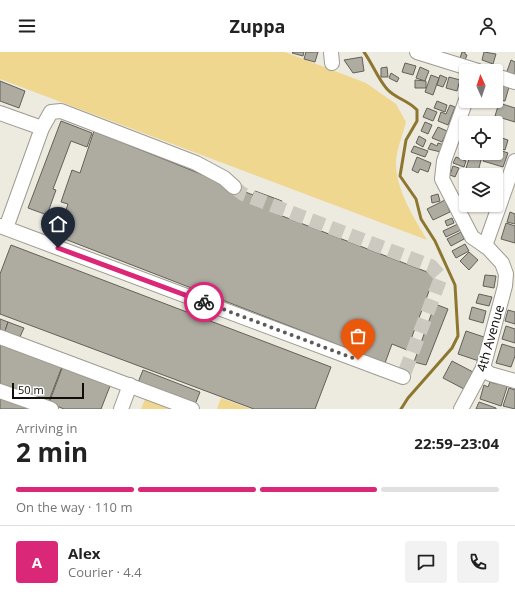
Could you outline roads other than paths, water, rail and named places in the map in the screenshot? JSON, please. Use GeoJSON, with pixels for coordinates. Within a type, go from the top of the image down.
{"type":"FeatureCollection","features":[{"type":"Feature","properties":{"kind":"street"},"geometry":{"type":"LineString","coordinates":[[417,52],[459,65]]}},
{"type":"Feature","properties":{"kind":"street"},"geometry":{"type":"LineString","coordinates":[[503,78],[515,82]]}},
{"type":"Feature","properties":{"kind":"street","name":"4th Avenue"},"geometry":{"type":"LineString","coordinates":[[461,409],[483,368],[505,286],[506,274],[502,263],[485,246],[472,237],[442,179],[444,160],[463,108]]}},
{"type":"Feature","properties":{"kind":"street"},"geometry":{"type":"LineString","coordinates":[[234,187],[224,178],[196,163],[61,111],[51,112],[42,128],[3,227],[403,377]]}},
{"type":"Feature","properties":{"kind":"street"},"geometry":{"type":"LineString","coordinates":[[0,113],[42,128]]}},
{"type":"Feature","properties":{"kind":"street"},"geometry":{"type":"LineString","coordinates":[[485,246],[515,161]]}},
{"type":"Feature","properties":{"kind":"street"},"geometry":{"type":"LineString","coordinates":[[0,337],[192,409]]}},
{"type":"Feature","properties":{"kind":"street"},"geometry":{"type":"LineString","coordinates":[[483,368],[490,374],[515,381]]}},
{"type":"Feature","properties":{"kind":"street"},"geometry":{"type":"LineString","coordinates":[[121,409],[130,385]]}},
{"type":"Feature","properties":{"kind":"street"},"geometry":{"type":"LineString","coordinates":[[0,391],[51,409]]}},
{"type":"Feature","properties":{"kind":"waterway"},"geometry":{"type":"LineString","coordinates":[[364,52],[387,89],[417,110],[417,121],[406,140],[400,176],[416,199],[421,219],[435,241],[455,285],[458,336],[452,348],[408,398],[401,409]]}},
{"type":"Feature","properties":{"kind":"tunnel"},"geometry":{"type":"LineString","coordinates":[[234,187],[243,194],[431,266],[441,277],[403,377]]}}]}
